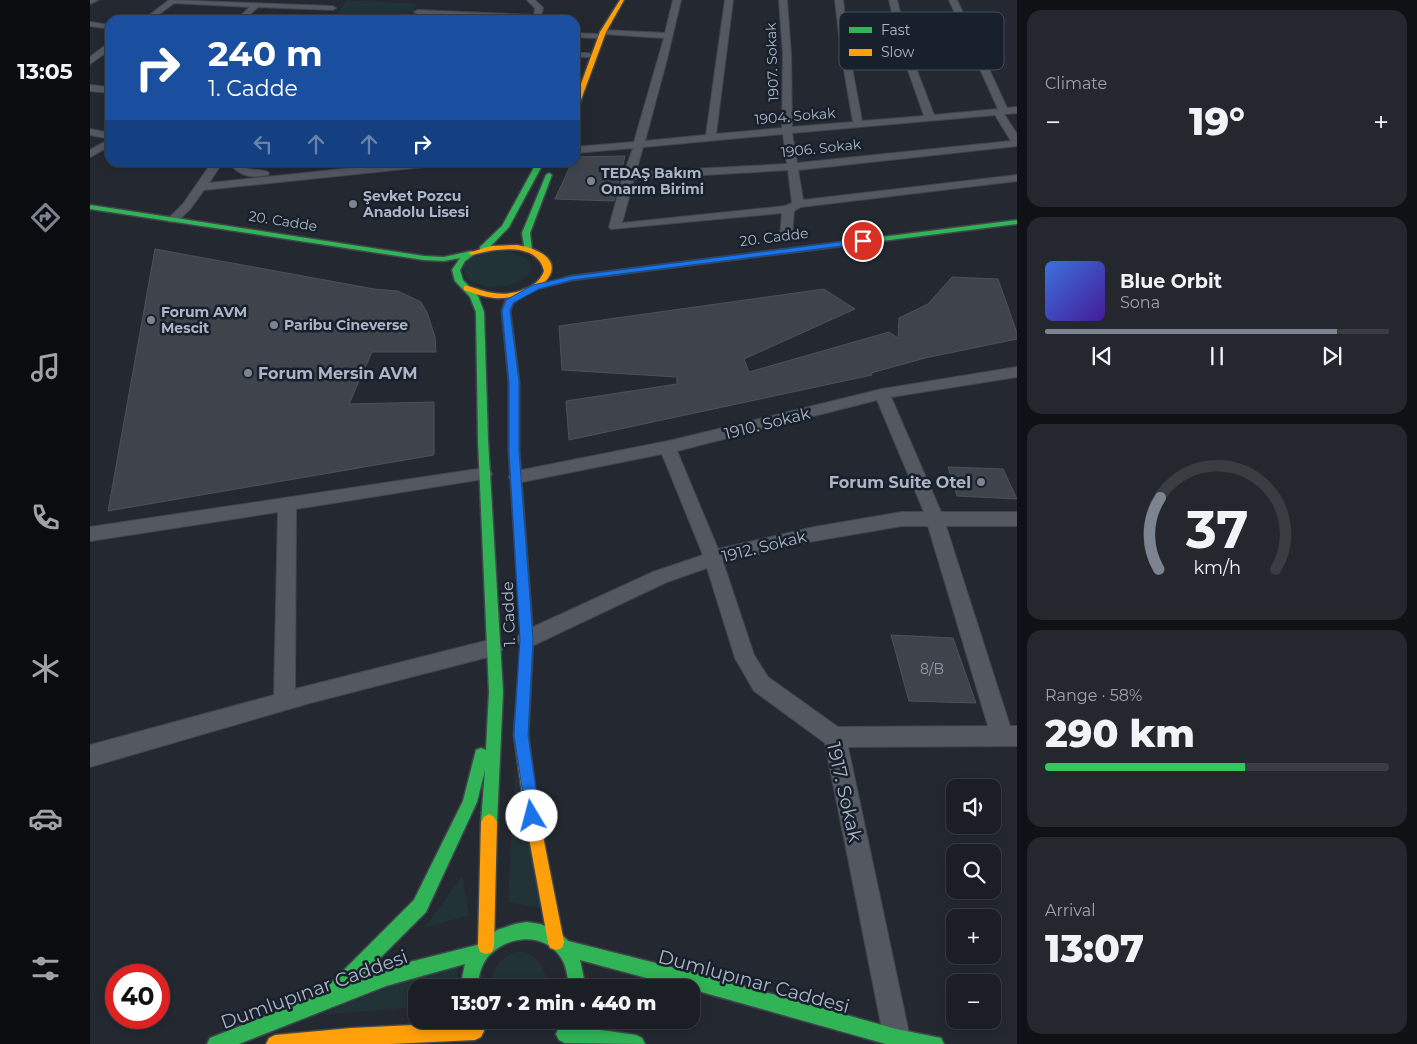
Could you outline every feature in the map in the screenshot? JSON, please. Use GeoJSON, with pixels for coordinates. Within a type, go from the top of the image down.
{"type":"FeatureCollection","features":[{"type":"Feature","properties":{"kind":"street"},"geometry":{"type":"LineString","coordinates":[[90,2],[94,0]]}},
{"type":"Feature","properties":{"kind":"street"},"geometry":{"type":"LineString","coordinates":[[154,15],[173,0],[256,4],[330,11],[338,0]]}},
{"type":"Feature","properties":{"kind":"street"},"geometry":{"type":"LineString","coordinates":[[532,0],[539,8],[537,15]]}},
{"type":"Feature","properties":{"kind":"street"},"geometry":{"type":"LineString","coordinates":[[580,93],[610,0]]}},
{"type":"Feature","properties":{"kind":"street"},"geometry":{"type":"LineString","coordinates":[[580,74],[588,55],[622,0]]}},
{"type":"Feature","properties":{"kind":"street"},"geometry":{"type":"LineString","coordinates":[[677,0],[615,227],[1017,178]]}},
{"type":"Feature","properties":{"kind":"street"},"geometry":{"type":"LineString","coordinates":[[711,137],[729,0]]}},
{"type":"Feature","properties":{"kind":"street","name":"1907. Sokak"},"geometry":{"type":"LineString","coordinates":[[783,0],[787,54],[787,131],[793,167],[793,206],[786,236]]}},
{"type":"Feature","properties":{"kind":"street"},"geometry":{"type":"LineString","coordinates":[[953,0],[958,12]]}},
{"type":"Feature","properties":{"kind":"street"},"geometry":{"type":"LineString","coordinates":[[245,15],[256,4]]}},
{"type":"Feature","properties":{"kind":"street"},"geometry":{"type":"LineString","coordinates":[[416,15],[421,9],[490,15]]}},
{"type":"Feature","properties":{"kind":"street"},"geometry":{"type":"LineString","coordinates":[[90,24],[105,27]]}},
{"type":"Feature","properties":{"kind":"street"},"geometry":{"type":"LineString","coordinates":[[580,35],[668,36]]}},
{"type":"Feature","properties":{"kind":"street"},"geometry":{"type":"LineString","coordinates":[[92,58],[105,49]]}},
{"type":"Feature","properties":{"kind":"street"},"geometry":{"type":"LineString","coordinates":[[580,55],[588,55]]}},
{"type":"Feature","properties":{"kind":"street"},"geometry":{"type":"LineString","coordinates":[[848,70],[858,124]]}},
{"type":"Feature","properties":{"kind":"street"},"geometry":{"type":"LineString","coordinates":[[912,70],[930,118]]}},
{"type":"Feature","properties":{"kind":"street"},"geometry":{"type":"LineString","coordinates":[[983,70],[1017,143]]}},
{"type":"Feature","properties":{"kind":"street"},"geometry":{"type":"LineString","coordinates":[[90,88],[105,90]]}},
{"type":"Feature","properties":{"kind":"street","name":"1904. Sokak"},"geometry":{"type":"LineString","coordinates":[[580,150],[1017,110]]}},
{"type":"Feature","properties":{"kind":"street"},"geometry":{"type":"LineString","coordinates":[[90,132],[105,135]]}},
{"type":"Feature","properties":{"kind":"street","name":"1906. Sokak"},"geometry":{"type":"LineString","coordinates":[[628,176],[793,167],[1017,143]]}},
{"type":"Feature","properties":{"kind":"street"},"geometry":{"type":"LineString","coordinates":[[90,154],[105,145]]}},
{"type":"Feature","properties":{"kind":"street"},"geometry":{"type":"LineString","coordinates":[[174,220],[187,206],[215,167]]}},
{"type":"Feature","properties":{"kind":"street"},"geometry":{"type":"LineString","coordinates":[[238,167],[242,172],[253,174],[318,167]]}},
{"type":"Feature","properties":{"kind":"street"},"geometry":{"type":"LineString","coordinates":[[201,187],[395,167]]}},
{"type":"Feature","properties":{"kind":"street"},"geometry":{"type":"LineString","coordinates":[[483,249],[505,227],[539,167]]}},
{"type":"Feature","properties":{"kind":"street"},"geometry":{"type":"LineString","coordinates":[[536,287],[544,279],[548,271],[545,262],[533,253],[526,233],[552,167]]}},
{"type":"Feature","properties":{"kind":"street","name":"20. Cadde"},"geometry":{"type":"LineString","coordinates":[[90,207],[424,258],[444,259],[483,249]]}},
{"type":"Feature","properties":{"kind":"street"},"geometry":{"type":"LineString","coordinates":[[959,217],[1017,211]]}},
{"type":"Feature","properties":{"kind":"street","name":"20. Cadde"},"geometry":{"type":"LineString","coordinates":[[524,292],[572,278],[1017,222]]}},
{"type":"Feature","properties":{"kind":"street"},"geometry":{"type":"LineString","coordinates":[[483,249],[499,246],[556,260]]}},
{"type":"Feature","properties":{"kind":"street","name":"1. Cadde"},"geometry":{"type":"LineString","coordinates":[[471,253],[461,261],[456,270],[459,281],[474,296],[480,312],[484,474],[496,692],[484,949]]}},
{"type":"Feature","properties":{"kind":"street"},"geometry":{"type":"LineString","coordinates":[[444,276],[487,295],[502,296],[524,292]]}},
{"type":"Feature","properties":{"kind":"street","name":"1. Cadde"},"geometry":{"type":"LineString","coordinates":[[524,292],[509,302],[506,311],[514,382],[514,451],[527,639],[521,735],[532,816],[560,945],[573,963],[576,979]]}},
{"type":"Feature","properties":{"kind":"street","name":"1910. Sokak"},"geometry":{"type":"LineString","coordinates":[[517,477],[667,447],[882,394],[1017,372]]}},
{"type":"Feature","properties":{"kind":"street"},"geometry":{"type":"LineString","coordinates":[[835,737],[1009,736],[935,519],[882,394]]}},
{"type":"Feature","properties":{"kind":"street","name":"1917. Sokak"},"geometry":{"type":"LineString","coordinates":[[667,447],[713,558],[746,658],[761,684],[835,737],[896,1038]]}},
{"type":"Feature","properties":{"kind":"street"},"geometry":{"type":"LineString","coordinates":[[90,534],[484,474]]}},
{"type":"Feature","properties":{"kind":"street"},"geometry":{"type":"LineString","coordinates":[[284,702],[287,504]]}},
{"type":"Feature","properties":{"kind":"street","name":"1912. Sokak"},"geometry":{"type":"LineString","coordinates":[[527,639],[660,577],[713,558],[814,534],[902,519],[1017,519]]}},
{"type":"Feature","properties":{"kind":"street"},"geometry":{"type":"LineString","coordinates":[[90,756],[284,702],[494,648]]}},
{"type":"Feature","properties":{"kind":"street"},"geometry":{"type":"LineString","coordinates":[[325,1001],[420,906],[470,802],[496,692]]}},
{"type":"Feature","properties":{"kind":"street","name":"Dumlupınar Caddesi"},"geometry":{"type":"LineString","coordinates":[[216,1044],[386,977],[484,949],[501,935],[517,929],[534,930],[550,936],[560,945],[896,1038],[936,1044]]}},
{"type":"Feature","properties":{"kind":"street"},"geometry":{"type":"LineString","coordinates":[[469,979],[476,960],[484,949]]}},
{"type":"Feature","properties":{"kind":"street"},"geometry":{"type":"LineString","coordinates":[[275,1044],[351,1037],[478,1035],[475,1029]]}},
{"type":"Feature","properties":{"kind":"street"},"geometry":{"type":"LineString","coordinates":[[554,1044],[568,1029]]}},
{"type":"Feature","properties":{"kind":"street"},"geometry":{"type":"LineString","coordinates":[[565,1034],[636,1044]]}},
{"type":"Feature","properties":{"kind":"shaded area"},"geometry":{"type":"Polygon","coordinates":[[[347,0],[417,4],[413,11],[409,11],[405,15],[336,15],[347,0]]]}},
{"type":"Feature","properties":{"kind":"shaded area"},"geometry":{"type":"Polygon","coordinates":[[[504,251],[521,256],[529,262],[531,269],[527,276],[518,282],[506,286],[492,287],[476,283],[466,277],[464,266],[472,258],[504,251]]]}},
{"type":"Feature","properties":{"kind":"shaded area"},"geometry":{"type":"Polygon","coordinates":[[[515,770],[546,908],[508,902],[515,770]]]}},
{"type":"Feature","properties":{"kind":"shaded area"},"geometry":{"type":"Polygon","coordinates":[[[462,877],[469,915],[424,928],[462,877]]]}},
{"type":"Feature","properties":{"kind":"shaded area"},"geometry":{"type":"Polygon","coordinates":[[[520,951],[537,959],[546,979],[493,979],[495,969],[503,959],[520,951]]]}},
{"type":"Feature","properties":{"kind":"shaded area"},"geometry":{"type":"Polygon","coordinates":[[[457,961],[458,979],[411,979],[457,961]]]}},
{"type":"Feature","properties":{"kind":"shaded area"},"geometry":{"type":"Polygon","coordinates":[[[408,980],[408,1008],[319,1015],[408,980]]]}},
{"type":"Feature","properties":{"kind":"building","name":"TEDAŞ Bakım Onarım Birimi"},"geometry":{"type":"Polygon","coordinates":[[[625,156],[614,201],[555,199],[570,167],[580,167],[580,157],[625,156]]]}},
{"type":"Feature","properties":{"kind":"building","name":"Forum Mersin AVM"},"geometry":{"type":"Polygon","coordinates":[[[155,249],[374,289],[398,291],[421,302],[427,312],[435,337],[436,352],[372,352],[349,404],[434,402],[434,455],[108,511],[155,249]]]}},
{"type":"Feature","properties":{"kind":"building"},"geometry":{"type":"Polygon","coordinates":[[[952,277],[998,279],[1017,333],[1017,339],[925,358],[871,373],[872,375],[569,440],[566,401],[677,384],[677,377],[562,370],[559,326],[824,289],[855,309],[744,359],[749,372],[889,332],[898,338],[899,318],[928,304],[952,277]]]}},
{"type":"Feature","properties":{"kind":"building","name":"Forum Suite Otel"},"geometry":{"type":"Polygon","coordinates":[[[948,467],[1003,469],[1017,499],[957,496],[948,467]]]}},
{"type":"Feature","properties":{"kind":"building"},"geometry":{"type":"Polygon","coordinates":[[[891,635],[953,638],[976,703],[909,701],[891,635]]]}},
{"type":"Feature","properties":{"kind":"traffic: fast"},"geometry":{"type":"LineString","coordinates":[[483,249],[505,227],[538,167]]}},
{"type":"Feature","properties":{"kind":"traffic: fast"},"geometry":{"type":"LineString","coordinates":[[528,250],[526,233],[549,175]]}},
{"type":"Feature","properties":{"kind":"traffic: fast"},"geometry":{"type":"LineString","coordinates":[[90,207],[424,258],[444,259],[471,253]]}},
{"type":"Feature","properties":{"kind":"traffic: fast"},"geometry":{"type":"LineString","coordinates":[[536,287],[572,278],[1017,222]]}},
{"type":"Feature","properties":{"kind":"traffic: fast"},"geometry":{"type":"LineString","coordinates":[[472,253],[462,260],[456,270],[459,281],[474,296],[480,312],[483,440],[496,692],[489,822]]}},
{"type":"Feature","properties":{"kind":"traffic: fast"},"geometry":{"type":"LineString","coordinates":[[521,735],[527,639],[514,451],[514,382],[506,311],[509,302],[524,292]]}},
{"type":"Feature","properties":{"kind":"traffic: fast"},"geometry":{"type":"LineString","coordinates":[[325,1001],[420,906],[470,802],[481,755]]}},
{"type":"Feature","properties":{"kind":"traffic: fast"},"geometry":{"type":"LineString","coordinates":[[470,979],[475,962],[491,943],[503,936],[527,930],[540,932],[552,937],[562,946],[571,960],[576,979]]}},
{"type":"Feature","properties":{"kind":"traffic: fast"},"geometry":{"type":"LineString","coordinates":[[564,948],[719,988],[896,1038],[935,1044]]}},
{"type":"Feature","properties":{"kind":"traffic: fast"},"geometry":{"type":"LineString","coordinates":[[216,1044],[386,977],[481,952]]}},
{"type":"Feature","properties":{"kind":"traffic: fast"},"geometry":{"type":"LineString","coordinates":[[565,1034],[636,1044]]}},
{"type":"Feature","properties":{"kind":"traffic: slow"},"geometry":{"type":"LineString","coordinates":[[580,94],[603,32],[622,0]]}},
{"type":"Feature","properties":{"kind":"traffic: slow"},"geometry":{"type":"LineString","coordinates":[[467,288],[485,294],[511,295],[527,291],[542,283],[548,271],[546,261],[539,254],[529,250],[504,247],[472,253]]}},
{"type":"Feature","properties":{"kind":"traffic: slow"},"geometry":{"type":"LineString","coordinates":[[521,735],[532,816],[556,942]]}},
{"type":"Feature","properties":{"kind":"traffic: slow"},"geometry":{"type":"LineString","coordinates":[[486,946],[489,822]]}},
{"type":"Feature","properties":{"kind":"traffic: slow"},"geometry":{"type":"LineString","coordinates":[[275,1044],[351,1037],[475,1031]]}},
{"type":"Feature","properties":{"kind":"place","name":"TEDAŞ Bakım Onarım Birimi"},"geometry":{"type":"Point","coordinates":[591,181]}},
{"type":"Feature","properties":{"kind":"place","name":"Şevket Pozcu Anadolu Lisesi"},"geometry":{"type":"Point","coordinates":[353,204]}},
{"type":"Feature","properties":{"kind":"place","name":"Forum AVM Mescit"},"geometry":{"type":"Point","coordinates":[151,320]}},
{"type":"Feature","properties":{"kind":"place","name":"Paribu Cineverse"},"geometry":{"type":"Point","coordinates":[274,325]}},
{"type":"Feature","properties":{"kind":"place","name":"Forum Mersin AVM"},"geometry":{"type":"Point","coordinates":[248,373]}},
{"type":"Feature","properties":{"kind":"place","name":"Forum Suite Otel"},"geometry":{"type":"Point","coordinates":[981,482]}},
{"type":"Feature","properties":{"kind":"route"},"geometry":{"type":"LineString","coordinates":[[532,816],[521,735],[527,639],[514,451],[514,382],[506,311],[509,302],[536,287],[572,278],[863,241]]}}]}
